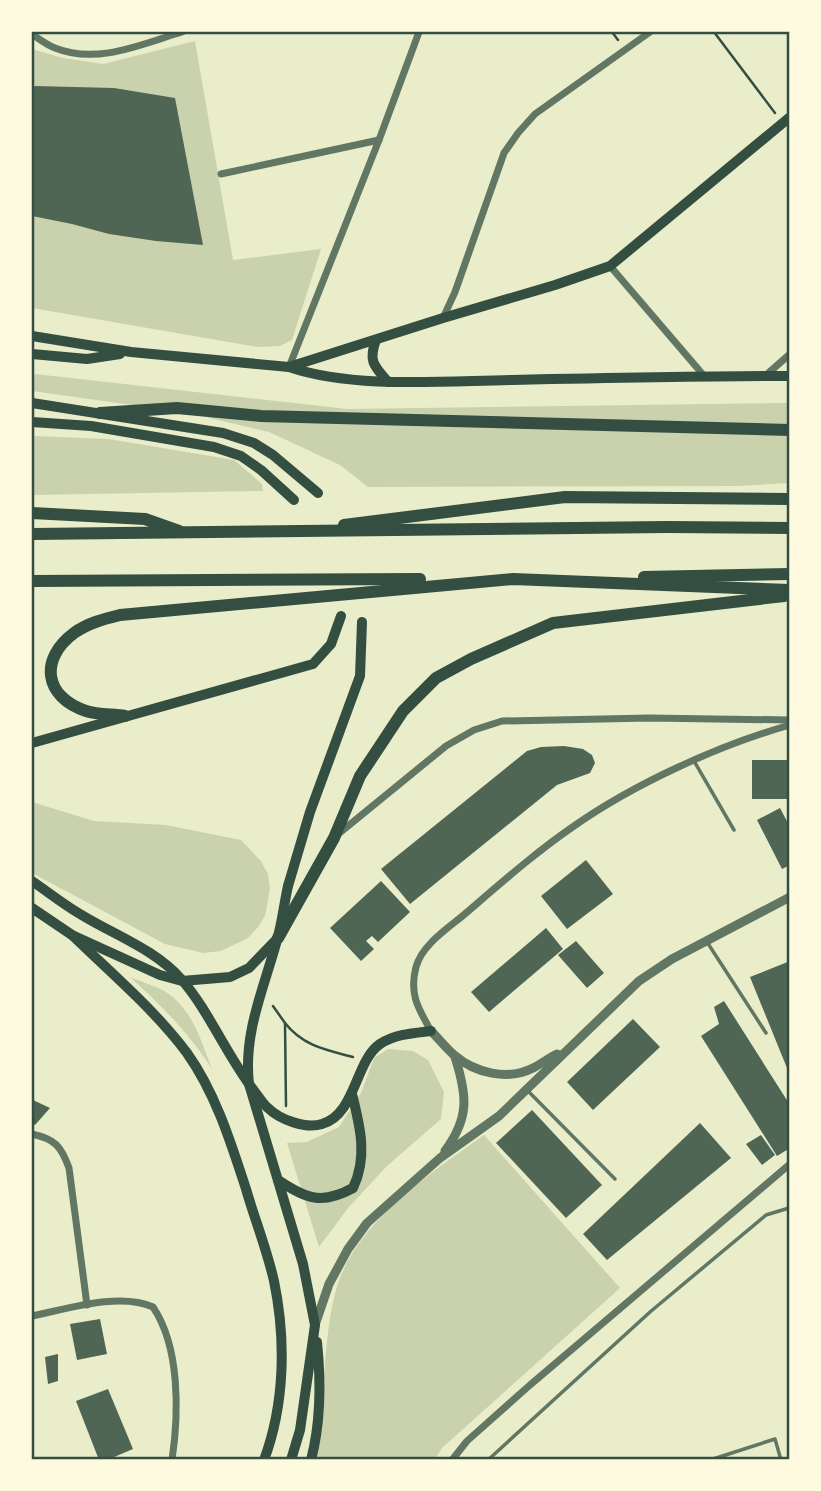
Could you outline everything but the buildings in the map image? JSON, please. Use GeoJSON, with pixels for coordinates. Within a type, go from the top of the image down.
{"type":"FeatureCollection","features":[{"type":"Feature","properties":{"kind":"highway"},"geometry":{"type":"LineString","coordinates":[[100,413],[177,408],[261,416],[789,430]]}},
{"type":"Feature","properties":{"kind":"highway"},"geometry":{"type":"LineString","coordinates":[[283,533],[565,497],[789,499]]}},
{"type":"Feature","properties":{"kind":"highway"},"geometry":{"type":"LineString","coordinates":[[32,513],[145,519],[190,534]]}},
{"type":"Feature","properties":{"kind":"highway"},"geometry":{"type":"LineString","coordinates":[[32,534],[789,528]]}},
{"type":"Feature","properties":{"kind":"highway"},"geometry":{"type":"LineString","coordinates":[[32,582],[789,574]]}},
{"type":"Feature","properties":{"kind":"highway"},"geometry":{"type":"LineString","coordinates":[[125,716],[88,712],[65,701],[51,680],[50,668],[54,656],[74,633],[92,622],[120,615],[513,579],[789,590]]}},
{"type":"Feature","properties":{"kind":"highway"},"geometry":{"type":"LineString","coordinates":[[278,938],[334,838],[360,776],[403,711],[436,678],[471,659],[554,623],[789,596]]}},
{"type":"Feature","properties":{"kind":"main road"},"geometry":{"type":"LineString","coordinates":[[289,367],[610,266],[786,120]]}},
{"type":"Feature","properties":{"kind":"main road"},"geometry":{"type":"LineString","coordinates":[[32,337],[131,352],[289,367],[311,375],[388,383],[789,376]]}},
{"type":"Feature","properties":{"kind":"main road"},"geometry":{"type":"LineString","coordinates":[[376,340],[372,360],[388,383]]}},
{"type":"Feature","properties":{"kind":"main road"},"geometry":{"type":"LineString","coordinates":[[32,354],[86,359],[131,352]]}},
{"type":"Feature","properties":{"kind":"main road"},"geometry":{"type":"LineString","coordinates":[[32,403],[223,433],[254,443],[273,455],[318,493]]}},
{"type":"Feature","properties":{"kind":"main road"},"geometry":{"type":"LineString","coordinates":[[32,422],[91,426],[214,447],[241,456],[294,500]]}},
{"type":"Feature","properties":{"kind":"main road"},"geometry":{"type":"LineString","coordinates":[[32,743],[313,664],[331,644],[341,616]]}},
{"type":"Feature","properties":{"kind":"main road"},"geometry":{"type":"LineString","coordinates":[[311,1460],[319,1389],[315,1325],[303,1264],[248,1084],[246,1062],[249,1037],[278,938],[288,886],[310,812],[360,676],[362,622]]}},
{"type":"Feature","properties":{"kind":"main road"},"geometry":{"type":"LineString","coordinates":[[32,881],[80,914],[159,960],[182,981],[248,1084],[268,1109],[286,1119],[306,1125],[324,1124],[339,1112],[352,1094],[367,1061],[379,1045],[392,1038],[431,1031]]}},
{"type":"Feature","properties":{"kind":"main road"},"geometry":{"type":"LineString","coordinates":[[32,908],[72,935],[160,975],[182,981],[230,977],[249,968],[278,938]]}},
{"type":"Feature","properties":{"kind":"main road"},"geometry":{"type":"LineString","coordinates":[[72,935],[156,1016],[187,1054],[208,1088],[234,1152],[274,1280],[280,1321],[281,1371],[277,1414],[264,1460]]}},
{"type":"Feature","properties":{"kind":"main road"},"geometry":{"type":"LineString","coordinates":[[278,1180],[312,1199],[329,1198],[353,1188],[360,1173],[363,1152],[352,1094]]}},
{"type":"Feature","properties":{"kind":"main road"},"geometry":{"type":"LineString","coordinates":[[291,1460],[300,1430],[315,1325]]}},
{"type":"Feature","properties":{"kind":"street"},"geometry":{"type":"LineString","coordinates":[[32,34],[54,48],[69,52],[108,54],[183,32]]}},
{"type":"Feature","properties":{"kind":"street"},"geometry":{"type":"LineString","coordinates":[[289,367],[419,32]]}},
{"type":"Feature","properties":{"kind":"street"},"geometry":{"type":"LineString","coordinates":[[443,318],[455,292],[504,153],[518,133],[535,114],[650,32]]}},
{"type":"Feature","properties":{"kind":"street"},"geometry":{"type":"LineString","coordinates":[[221,174],[379,140]]}},
{"type":"Feature","properties":{"kind":"street"},"geometry":{"type":"LineString","coordinates":[[610,266],[705,377]]}},
{"type":"Feature","properties":{"kind":"street"},"geometry":{"type":"LineString","coordinates":[[765,376],[789,354]]}},
{"type":"Feature","properties":{"kind":"street"},"geometry":{"type":"LineString","coordinates":[[334,838],[446,746],[474,730],[502,721],[636,718],[789,722]]}},
{"type":"Feature","properties":{"kind":"street"},"geometry":{"type":"LineString","coordinates":[[573,1044],[531,1069],[514,1074],[500,1075],[475,1067],[455,1056],[431,1031],[415,1004],[413,984],[417,964],[430,944],[573,826],[620,797],[694,761],[749,736],[789,722]]}},
{"type":"Feature","properties":{"kind":"street"},"geometry":{"type":"LineString","coordinates":[[315,1325],[330,1284],[348,1249],[367,1223],[440,1158],[499,1116],[639,981],[672,959],[789,897]]}},
{"type":"Feature","properties":{"kind":"street"},"geometry":{"type":"LineString","coordinates":[[440,1158],[454,1139],[463,1119],[466,1102],[464,1084],[455,1056]]}},
{"type":"Feature","properties":{"kind":"street"},"geometry":{"type":"LineString","coordinates":[[32,1134],[46,1137],[62,1150],[69,1168],[87,1304]]}},
{"type":"Feature","properties":{"kind":"street"},"geometry":{"type":"LineString","coordinates":[[452,1460],[467,1441],[530,1385],[789,1164]]}},
{"type":"Feature","properties":{"kind":"street"},"geometry":{"type":"LineString","coordinates":[[32,1316],[87,1304],[130,1301],[143,1302],[153,1307],[167,1333],[176,1412],[172,1460]]}},
{"type":"Feature","properties":{"kind":"lane"},"geometry":{"type":"LineString","coordinates":[[694,761],[734,830]]}},
{"type":"Feature","properties":{"kind":"lane"},"geometry":{"type":"LineString","coordinates":[[705,941],[766,1034]]}},
{"type":"Feature","properties":{"kind":"lane"},"geometry":{"type":"LineString","coordinates":[[526,1089],[615,1179]]}},
{"type":"Feature","properties":{"kind":"lane"},"geometry":{"type":"LineString","coordinates":[[488,1460],[650,1312],[766,1215],[789,1208]]}},
{"type":"Feature","properties":{"kind":"lane"},"geometry":{"type":"LineString","coordinates":[[710,1460],[775,1439],[781,1460]]}},
{"type":"Feature","properties":{"kind":"lane"},"geometry":{"type":"LineString","coordinates":[[737,1452],[739,1460]]}},
{"type":"Feature","properties":{"kind":"path"},"geometry":{"type":"LineString","coordinates":[[714,32],[786,120]]}},
{"type":"Feature","properties":{"kind":"path"},"geometry":{"type":"LineString","coordinates":[[261,992],[296,1036],[367,1061]]}},
{"type":"Feature","properties":{"kind":"path"},"geometry":{"type":"LineString","coordinates":[[285,1023],[286,1119]]}},
{"type":"Feature","properties":{"kind":"green space"},"geometry":{"type":"Polygon","coordinates":[[[195,41],[233,260],[321,249],[292,340],[280,346],[257,347],[32,308],[32,49],[63,58],[103,64],[195,41]]]}},
{"type":"Feature","properties":{"kind":"green space"},"geometry":{"type":"Polygon","coordinates":[[[35,374],[347,409],[789,403],[789,483],[737,486],[368,487],[340,465],[269,432],[189,413],[32,391],[35,374]]]}},
{"type":"Feature","properties":{"kind":"green space"},"geometry":{"type":"Polygon","coordinates":[[[32,436],[109,439],[234,460],[262,484],[263,491],[32,495],[32,436]]]}},
{"type":"Feature","properties":{"kind":"green space"},"geometry":{"type":"Polygon","coordinates":[[[32,802],[94,821],[166,825],[241,840],[261,861],[268,874],[270,889],[265,916],[248,938],[221,951],[203,953],[165,944],[32,873],[32,802]]]}},
{"type":"Feature","properties":{"kind":"green space"},"geometry":{"type":"Polygon","coordinates":[[[130,977],[158,988],[175,999],[190,1017],[212,1069],[174,1020],[130,977]]]}},
{"type":"Feature","properties":{"kind":"green space"},"geometry":{"type":"Polygon","coordinates":[[[388,1049],[413,1051],[428,1060],[444,1092],[441,1119],[387,1166],[348,1208],[319,1247],[287,1143],[307,1142],[339,1127],[361,1093],[374,1058],[388,1049]]]}},
{"type":"Feature","properties":{"kind":"green space"},"geometry":{"type":"Polygon","coordinates":[[[484,1135],[620,1288],[442,1448],[435,1459],[314,1460],[321,1418],[331,1311],[345,1266],[359,1243],[397,1202],[484,1135]]]}}]}
